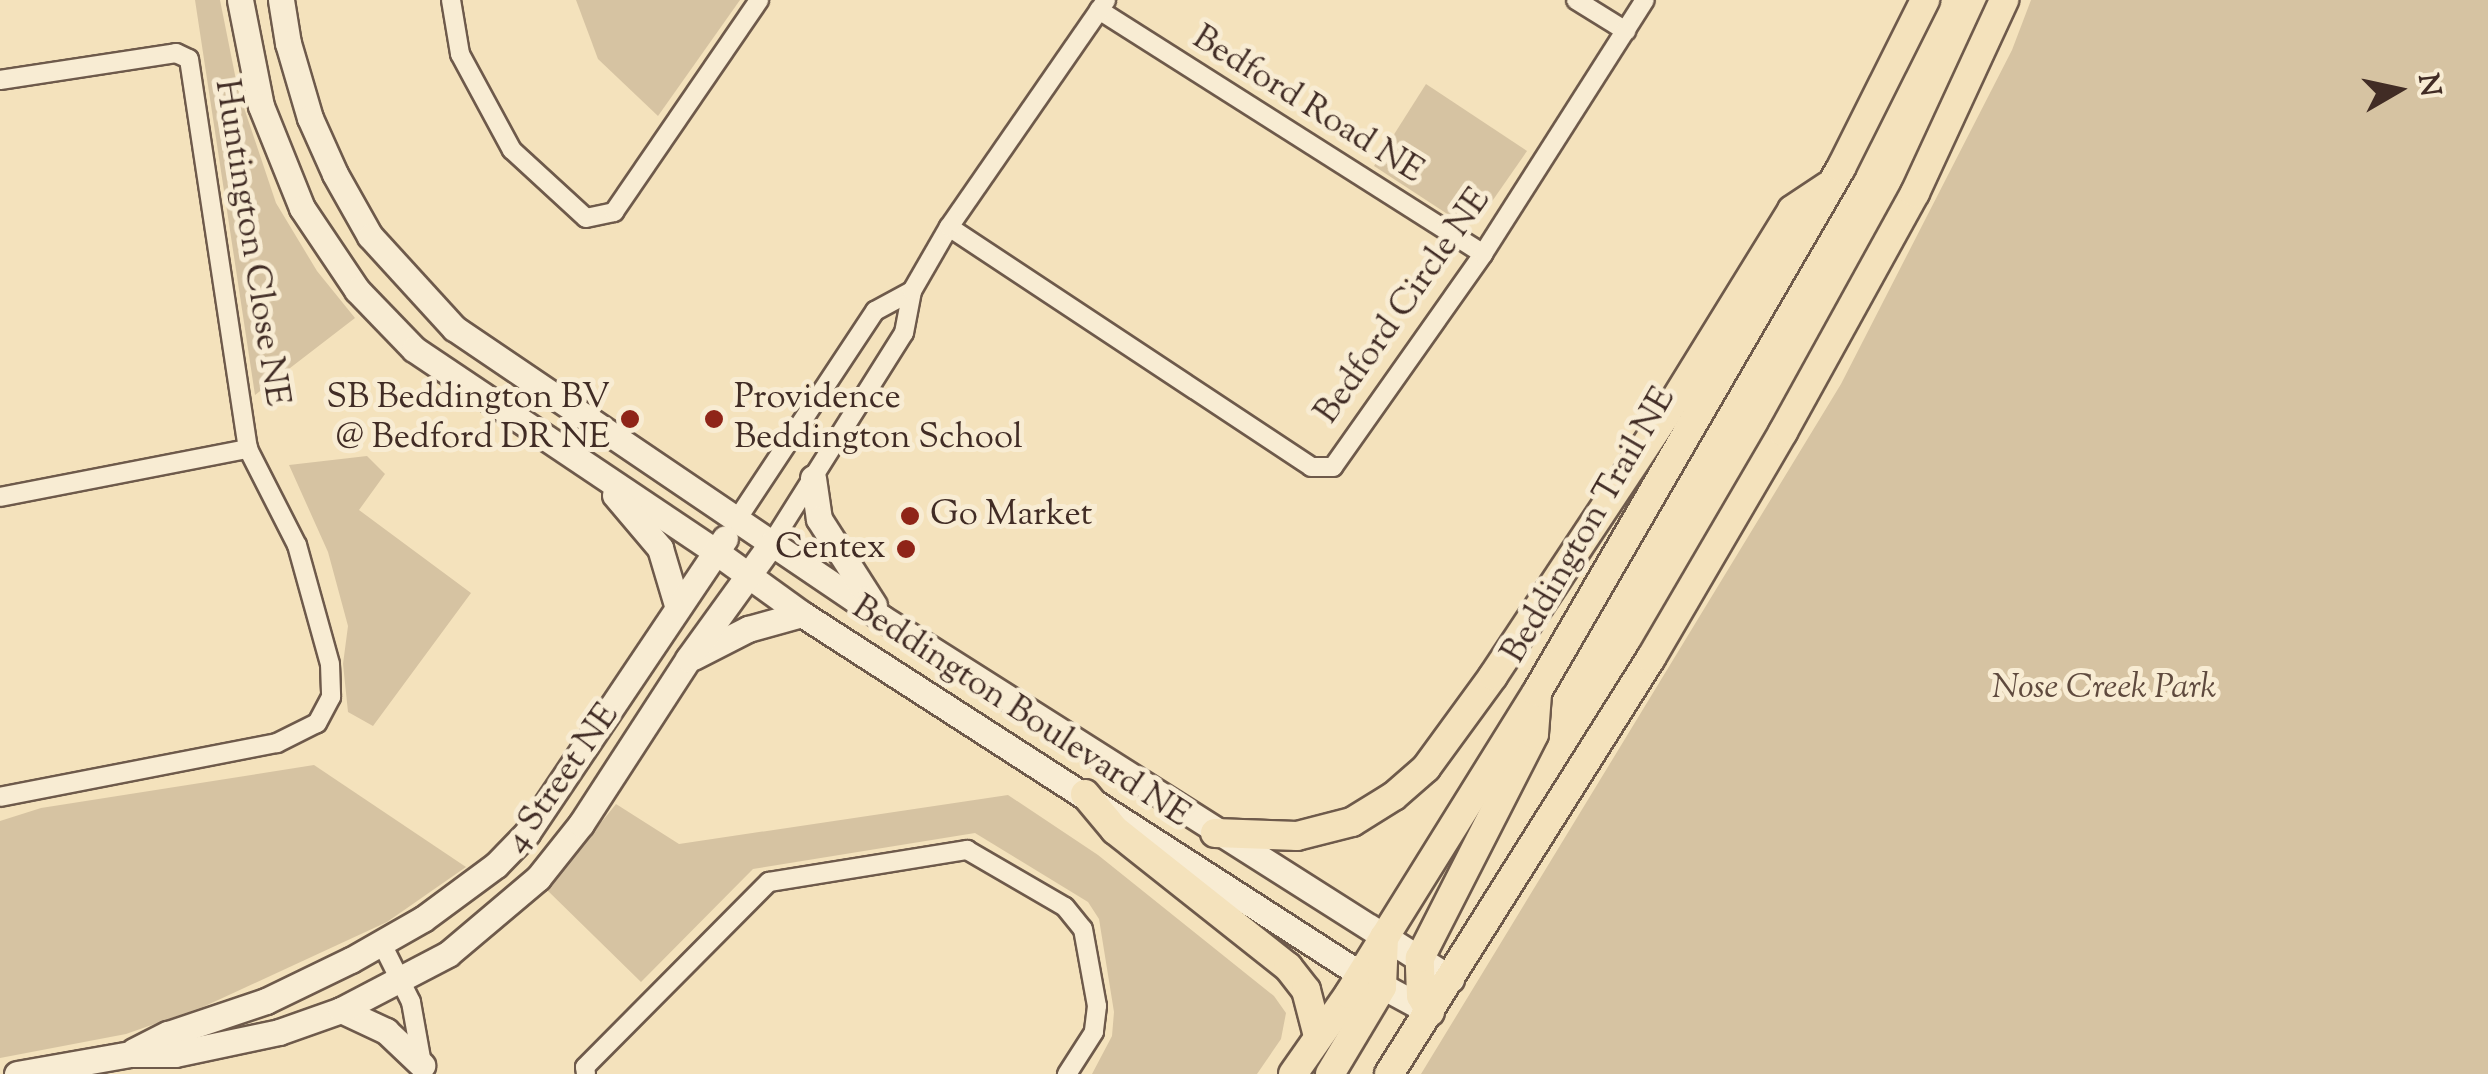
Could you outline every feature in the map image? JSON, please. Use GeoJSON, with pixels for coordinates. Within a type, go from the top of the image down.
{"type":"FeatureCollection","features":[{"type":"Feature","properties":{"kind":"main road","name":"Beddington Boulevard NE"},"geometry":{"type":"LineString","coordinates":[[240,0],[261,106],[279,159],[302,208],[357,290],[414,350],[802,614],[1371,981],[1430,1012]]}},
{"type":"Feature","properties":{"kind":"main road","name":"Beddington Boulevard NE"},"geometry":{"type":"LineString","coordinates":[[281,0],[288,43],[310,118],[329,160],[370,236],[414,289],[454,328],[882,618],[1215,834],[1451,980]]}},
{"type":"Feature","properties":{"kind":"main road","name":"Beddington Trail NE"},"geometry":{"type":"LineString","coordinates":[[1384,937],[1536,692],[1833,182],[1925,0]]}},
{"type":"Feature","properties":{"kind":"main road"},"geometry":{"type":"LineString","coordinates":[[1389,1074],[1708,562],[1853,310],[1915,194],[2004,0]]}},
{"type":"Feature","properties":{"kind":"main road"},"geometry":{"type":"LineString","coordinates":[[1215,834],[1298,836],[1352,822],[1394,796],[1426,768],[1665,416],[1792,210],[1833,182]]}},
{"type":"Feature","properties":{"kind":"main road"},"geometry":{"type":"LineString","coordinates":[[599,476],[660,548],[677,605]]}},
{"type":"Feature","properties":{"kind":"main road"},"geometry":{"type":"LineString","coordinates":[[813,478],[819,519],[882,618]]}},
{"type":"Feature","properties":{"kind":"main road","name":"4 Street NE"},"geometry":{"type":"LineString","coordinates":[[130,1054],[168,1034],[266,1001],[382,944],[496,864],[527,832],[736,521]]}},
{"type":"Feature","properties":{"kind":"main road","name":"4 Street NE"},"geometry":{"type":"LineString","coordinates":[[17,1074],[130,1054],[174,1054],[240,1042],[342,1010],[448,954],[538,878],[581,824],[688,659],[770,544]]}},
{"type":"Feature","properties":{"kind":"main road"},"geometry":{"type":"LineString","coordinates":[[688,659],[748,629],[802,614]]}},
{"type":"Feature","properties":{"kind":"main road"},"geometry":{"type":"LineString","coordinates":[[1430,1012],[1421,996],[1420,958],[1534,734],[1536,692]]}},
{"type":"Feature","properties":{"kind":"main road"},"geometry":{"type":"LineString","coordinates":[[1085,794],[1115,830],[1288,967],[1306,990],[1318,1036]]}},
{"type":"Feature","properties":{"kind":"main road"},"geometry":{"type":"LineString","coordinates":[[1330,1074],[1371,981],[1384,937]]}},
{"type":"Feature","properties":{"kind":"main road"},"geometry":{"type":"LineString","coordinates":[[1293,1074],[1318,1036],[1371,981]]}},
{"type":"Feature","properties":{"kind":"main road"},"geometry":{"type":"LineString","coordinates":[[342,1010],[386,1031],[422,1070]]}},
{"type":"Feature","properties":{"kind":"street"},"geometry":{"type":"LineString","coordinates":[[452,0],[460,54],[512,150],[586,218],[614,212],[759,0]]}},
{"type":"Feature","properties":{"kind":"street"},"geometry":{"type":"LineString","coordinates":[[1576,0],[1626,30]]}},
{"type":"Feature","properties":{"kind":"street","name":"Bedford Circle NE"},"geometry":{"type":"LineString","coordinates":[[949,227],[1311,467],[1333,468],[1483,254],[1645,0]]}},
{"type":"Feature","properties":{"kind":"street"},"geometry":{"type":"LineString","coordinates":[[770,544],[904,333],[912,291],[949,227],[1102,5]]}},
{"type":"Feature","properties":{"kind":"street","name":"Bedford Road NE"},"geometry":{"type":"LineString","coordinates":[[1102,5],[1222,92],[1483,254]]}},
{"type":"Feature","properties":{"kind":"street","name":"Huntington Close NE"},"geometry":{"type":"LineString","coordinates":[[0,80],[176,53],[189,59],[248,449],[297,545],[330,664],[331,698],[318,722],[277,743],[0,796]]}},
{"type":"Feature","properties":{"kind":"street"},"geometry":{"type":"LineString","coordinates":[[736,521],[875,310],[912,291]]}},
{"type":"Feature","properties":{"kind":"street","name":"Huntington Close NE"},"geometry":{"type":"LineString","coordinates":[[0,498],[248,449]]}},
{"type":"Feature","properties":{"kind":"street"},"geometry":{"type":"LineString","coordinates":[[586,1074],[584,1067],[769,882],[967,850],[1065,907],[1083,929],[1098,1006],[1094,1032],[1068,1074]]}},
{"type":"Feature","properties":{"kind":"street"},"geometry":{"type":"LineString","coordinates":[[382,944],[412,1002],[422,1070]]}},
{"type":"Feature","properties":{"kind":"green space"},"geometry":{"type":"Polygon","coordinates":[[[195,0],[220,0],[238,90],[276,203],[317,271],[355,318],[255,395],[195,0]]]}},
{"type":"Feature","properties":{"kind":"green space"},"geometry":{"type":"Polygon","coordinates":[[[576,0],[740,0],[658,116],[598,59],[576,0]]]}},
{"type":"Feature","properties":{"kind":"green space","name":"Nose Creek Park"},"geometry":{"type":"Polygon","coordinates":[[[2031,0],[2488,0],[2488,1074],[1421,1074],[1841,384],[2012,50],[2031,0]]]}},
{"type":"Feature","properties":{"kind":"green space"},"geometry":{"type":"Polygon","coordinates":[[[1426,84],[1527,151],[1486,210],[1468,218],[1455,219],[1374,166],[1426,84]]]}},
{"type":"Feature","properties":{"kind":"green space"},"geometry":{"type":"Polygon","coordinates":[[[367,456],[385,474],[359,510],[471,593],[373,726],[348,712],[343,664],[348,626],[328,552],[289,465],[367,456]]]}},
{"type":"Feature","properties":{"kind":"green space"},"geometry":{"type":"Polygon","coordinates":[[[314,765],[466,867],[387,922],[203,1007],[126,1034],[0,1058],[0,821],[41,808],[314,765]]]}},
{"type":"Feature","properties":{"kind":"green space"},"geometry":{"type":"Polygon","coordinates":[[[1008,795],[1098,855],[1274,996],[1286,1013],[1281,1039],[1257,1074],[1092,1074],[1112,1036],[1114,1012],[1099,919],[1088,902],[975,833],[753,869],[641,982],[547,890],[616,804],[679,844],[1008,795]]]}},
{"type":"Feature","properties":{"kind":"place","name":"SB Beddington BV @ Bedford DR NE"},"geometry":{"type":"Point","coordinates":[630,419]}},
{"type":"Feature","properties":{"kind":"place","name":"Providence Beddington School"},"geometry":{"type":"Point","coordinates":[714,419]}},
{"type":"Feature","properties":{"kind":"place","name":"Go Market"},"geometry":{"type":"Point","coordinates":[910,516]}},
{"type":"Feature","properties":{"kind":"place","name":"Centex"},"geometry":{"type":"Point","coordinates":[906,549]}}]}
